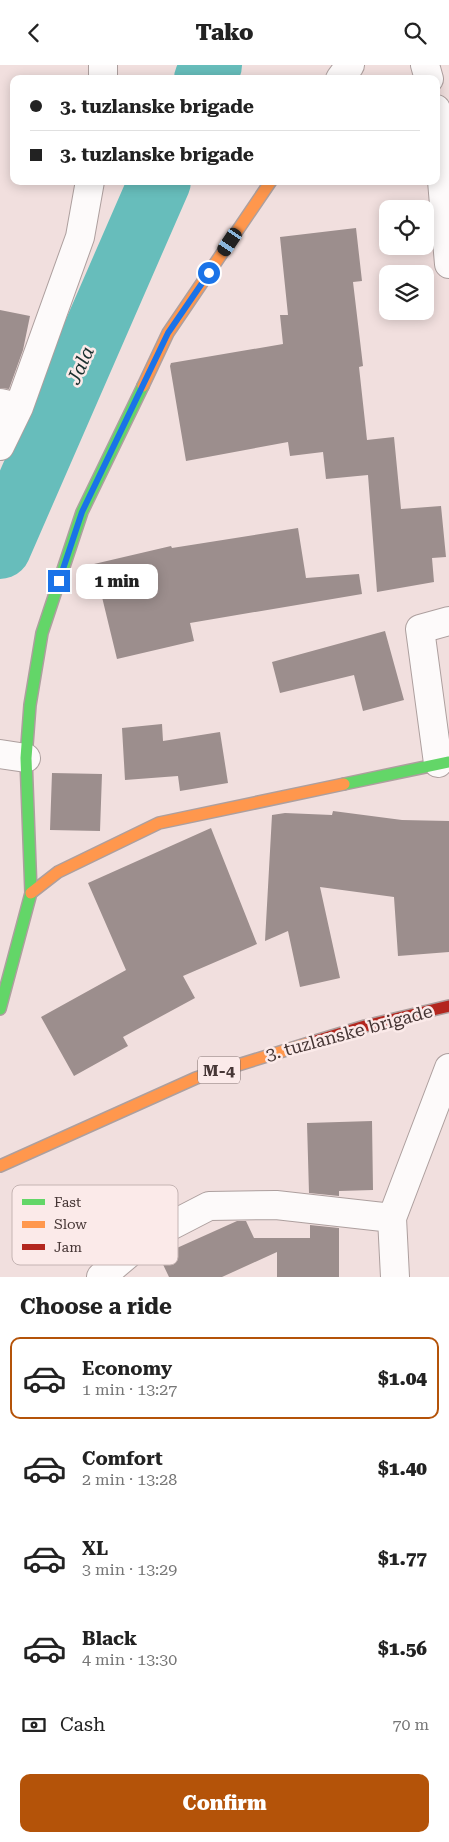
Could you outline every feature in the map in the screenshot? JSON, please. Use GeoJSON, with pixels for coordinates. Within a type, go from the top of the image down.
{"type":"FeatureCollection","features":[{"type":"Feature","properties":{"kind":"street"},"geometry":{"type":"LineString","coordinates":[[440,157],[449,264]]}},
{"type":"Feature","properties":{"kind":"street"},"geometry":{"type":"LineString","coordinates":[[0,446],[10,405],[80,237],[89,185]]}},
{"type":"Feature","properties":{"kind":"street"},"geometry":{"type":"LineString","coordinates":[[0,1009],[2,994],[30,893],[13,756],[30,705],[42,633],[82,512],[168,333],[268,185]]}},
{"type":"Feature","properties":{"kind":"street"},"geometry":{"type":"LineString","coordinates":[[30,893],[58,871],[159,823],[443,763],[420,629],[449,621]]}},
{"type":"Feature","properties":{"kind":"street","name":"3. tuzlanske brigade"},"geometry":{"type":"LineString","coordinates":[[0,1166],[196,1078],[365,1026],[449,1006]]}},
{"type":"Feature","properties":{"kind":"street"},"geometry":{"type":"LineString","coordinates":[[395,1277],[392,1218],[449,1068]]}},
{"type":"Feature","properties":{"kind":"street"},"geometry":{"type":"LineString","coordinates":[[178,1222],[209,1206],[276,1205],[392,1218]]}},
{"type":"Feature","properties":{"kind":"street"},"geometry":{"type":"LineString","coordinates":[[101,1277],[115,1265]]}},
{"type":"Feature","properties":{"kind":"building"},"geometry":{"type":"Polygon","coordinates":[[[356,228],[362,281],[353,282],[363,366],[359,367],[367,440],[394,437],[401,509],[441,506],[446,557],[432,558],[434,582],[377,592],[368,475],[326,479],[323,452],[290,456],[288,442],[186,461],[170,366],[171,363],[283,344],[280,315],[288,315],[280,237],[356,228]]]}},
{"type":"Feature","properties":{"kind":"building"},"geometry":{"type":"Polygon","coordinates":[[[0,310],[30,316],[23,350],[9,389],[0,388],[0,310]]]}},
{"type":"Feature","properties":{"kind":"building"},"geometry":{"type":"Polygon","coordinates":[[[298,528],[306,578],[359,574],[362,594],[190,623],[194,641],[117,659],[94,564],[171,546],[172,548],[298,528]]]}},
{"type":"Feature","properties":{"kind":"building"},"geometry":{"type":"Polygon","coordinates":[[[385,631],[404,700],[363,711],[354,675],[280,693],[272,662],[385,631]]]}},
{"type":"Feature","properties":{"kind":"building"},"geometry":{"type":"Polygon","coordinates":[[[162,724],[163,741],[220,732],[228,783],[180,791],[178,776],[125,780],[122,728],[162,724]]]}},
{"type":"Feature","properties":{"kind":"building"},"geometry":{"type":"Polygon","coordinates":[[[52,773],[102,774],[100,831],[50,830],[52,773]]]}},
{"type":"Feature","properties":{"kind":"building"},"geometry":{"type":"Polygon","coordinates":[[[333,811],[402,820],[449,821],[449,952],[398,956],[394,897],[320,887],[340,978],[300,987],[288,931],[265,941],[272,815],[285,813],[332,815],[333,811]]]}},
{"type":"Feature","properties":{"kind":"building"},"geometry":{"type":"Polygon","coordinates":[[[211,828],[257,944],[183,976],[195,998],[123,1037],[128,1046],[74,1076],[41,1017],[126,970],[88,883],[211,828]]]}},
{"type":"Feature","properties":{"kind":"building"},"geometry":{"type":"Polygon","coordinates":[[[372,1121],[373,1190],[339,1191],[339,1196],[309,1193],[307,1123],[372,1121]]]}},
{"type":"Feature","properties":{"kind":"building"},"geometry":{"type":"Polygon","coordinates":[[[237,1221],[246,1221],[254,1238],[310,1238],[310,1225],[339,1228],[339,1277],[277,1277],[277,1252],[222,1277],[169,1277],[163,1265],[178,1265],[178,1247],[237,1221]]]}},
{"type":"Feature","properties":{"kind":"waterway","name":"Jala"},"geometry":{"type":"LineString","coordinates":[[207,75],[211,65]]}},
{"type":"Feature","properties":{"kind":"waterway","name":"Jala"},"geometry":{"type":"LineString","coordinates":[[0,548],[158,185]]}},
{"type":"Feature","properties":{"kind":"traffic: fast"},"geometry":{"type":"LineString","coordinates":[[0,1009],[31,893],[26,758],[30,705],[42,633],[82,512],[143,386]]}},
{"type":"Feature","properties":{"kind":"traffic: fast"},"geometry":{"type":"LineString","coordinates":[[344,784],[449,762]]}},
{"type":"Feature","properties":{"kind":"traffic: slow"},"geometry":{"type":"LineString","coordinates":[[143,386],[168,333],[268,185]]}},
{"type":"Feature","properties":{"kind":"traffic: slow"},"geometry":{"type":"LineString","coordinates":[[31,893],[58,872],[159,823],[344,784]]}},
{"type":"Feature","properties":{"kind":"traffic: slow"},"geometry":{"type":"LineString","coordinates":[[0,1166],[196,1078],[309,1043]]}},
{"type":"Feature","properties":{"kind":"traffic: jam"},"geometry":{"type":"LineString","coordinates":[[309,1043],[365,1026],[449,1006]]}},
{"type":"Feature","properties":{"kind":"route"},"geometry":{"type":"LineString","coordinates":[[59,581],[82,512],[168,333],[209,273]]}}]}
